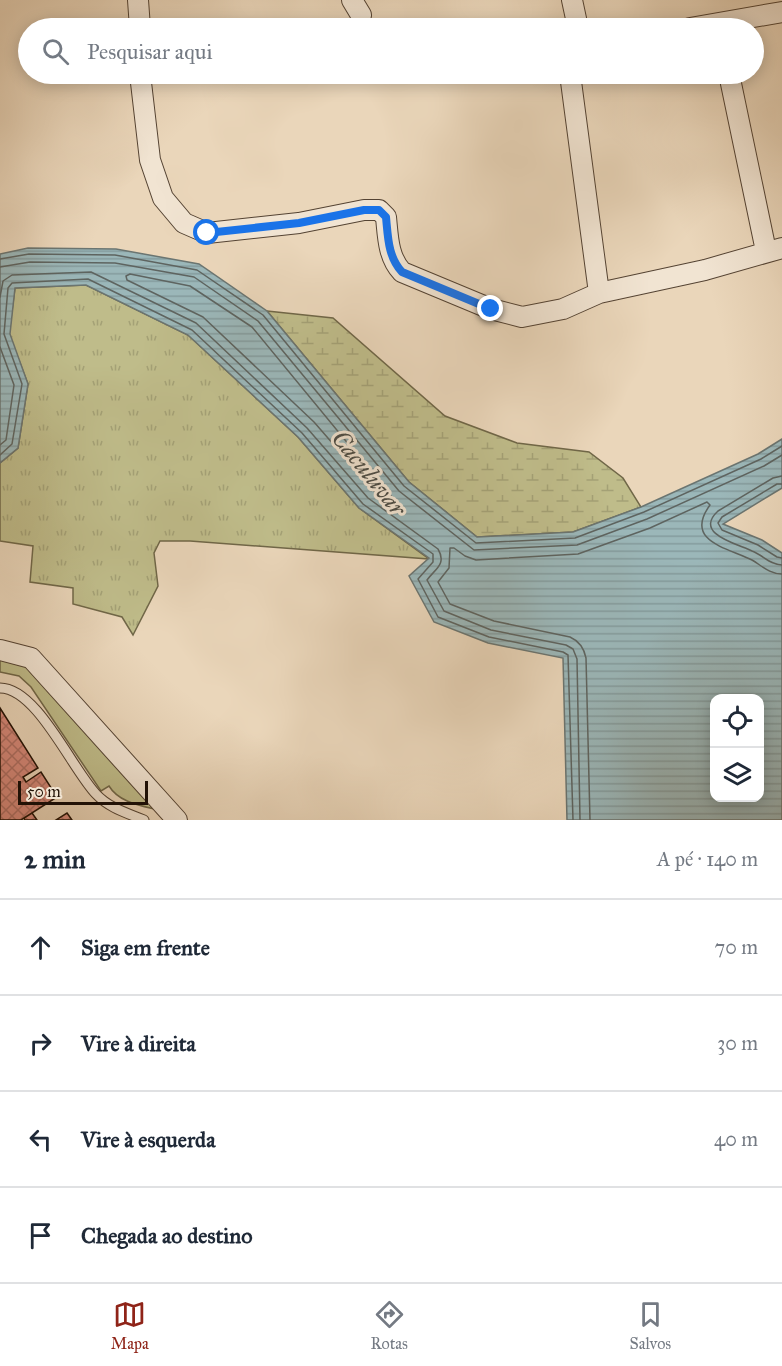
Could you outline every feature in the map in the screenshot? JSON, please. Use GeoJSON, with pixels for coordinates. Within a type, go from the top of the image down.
{"type":"FeatureCollection","features":[{"type":"Feature","properties":{"kind":"street"},"geometry":{"type":"LineString","coordinates":[[138,0],[139,18]]}},
{"type":"Feature","properties":{"kind":"street"},"geometry":{"type":"LineString","coordinates":[[572,0],[576,18]]}},
{"type":"Feature","properties":{"kind":"street"},"geometry":{"type":"LineString","coordinates":[[753,18],[782,12]]}},
{"type":"Feature","properties":{"kind":"street"},"geometry":{"type":"LineString","coordinates":[[141,84],[150,160],[163,198],[184,223],[207,233],[299,223],[364,210],[379,210],[386,217],[394,264],[402,272],[491,309],[522,316],[563,309],[599,293],[705,270],[774,250],[732,84]]}},
{"type":"Feature","properties":{"kind":"street"},"geometry":{"type":"LineString","coordinates":[[571,84],[599,293]]}},
{"type":"Feature","properties":{"kind":"street"},"geometry":{"type":"LineString","coordinates":[[0,650],[31,658],[177,820]]}},
{"type":"Feature","properties":{"kind":"lane"},"geometry":{"type":"LineString","coordinates":[[0,688],[8,688],[34,706],[95,794],[110,806],[144,820]]}},
{"type":"Feature","properties":{"kind":"green space"},"geometry":{"type":"Polygon","coordinates":[[[86,285],[188,335],[298,437],[359,508],[429,559],[190,541],[160,541],[154,553],[158,586],[133,635],[122,617],[73,604],[73,588],[30,582],[33,546],[0,541],[0,463],[18,448],[28,384],[9,334],[15,288],[86,285]]]}},
{"type":"Feature","properties":{"kind":"green space"},"geometry":{"type":"Polygon","coordinates":[[[267,311],[333,318],[445,416],[517,443],[589,452],[623,478],[641,507],[573,532],[477,537],[409,482],[267,311]]]}},
{"type":"Feature","properties":{"kind":"green space"},"geometry":{"type":"Polygon","coordinates":[[[0,656],[38,672],[154,809],[123,799],[109,786],[101,791],[31,687],[19,676],[0,672],[0,656]]]}},
{"type":"Feature","properties":{"kind":"water","name":"Caculuvar"},"geometry":{"type":"Polygon","coordinates":[[[28,248],[116,249],[199,264],[267,311],[409,482],[477,537],[573,532],[641,507],[758,454],[782,439],[782,488],[723,524],[762,540],[782,553],[782,820],[567,820],[563,658],[488,643],[434,622],[409,576],[429,558],[359,508],[298,437],[188,335],[86,285],[15,288],[10,334],[28,384],[18,448],[0,463],[0,254],[28,248]]]}},
{"type":"Feature","properties":{"kind":"building"},"geometry":{"type":"Polygon","coordinates":[[[0,708],[38,768],[23,777],[26,782],[41,772],[57,797],[21,820],[0,820],[0,708]]]}},
{"type":"Feature","properties":{"kind":"building"},"geometry":{"type":"Polygon","coordinates":[[[32,813],[37,820],[25,820],[24,818],[32,813]]]}},
{"type":"Feature","properties":{"kind":"building"},"geometry":{"type":"Polygon","coordinates":[[[67,813],[72,820],[56,820],[67,813]]]}},
{"type":"Feature","properties":{"kind":"route"},"geometry":{"type":"LineString","coordinates":[[207,233],[299,223],[364,210],[379,210],[386,217],[394,264],[402,272],[491,309]]}}]}
